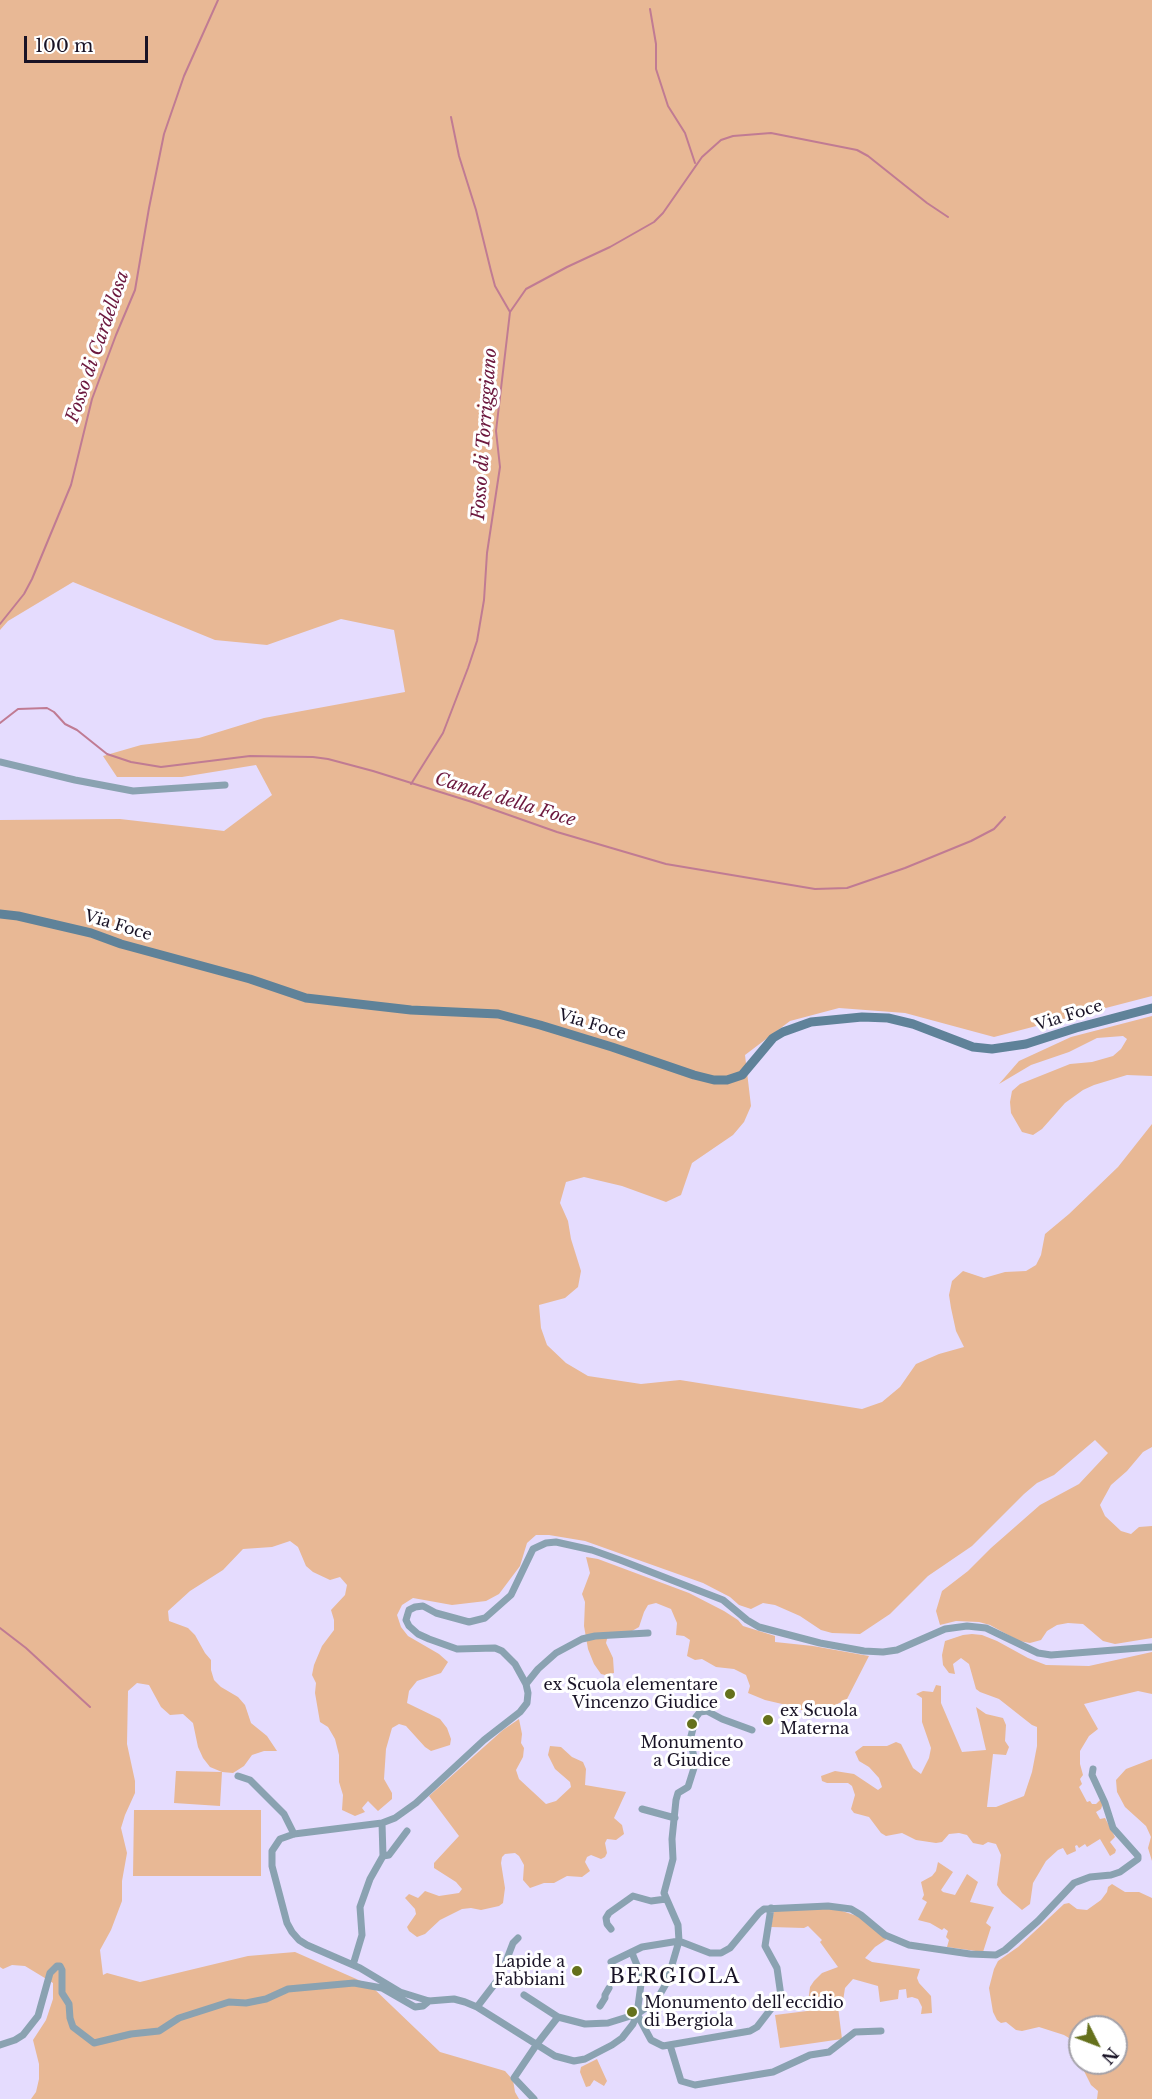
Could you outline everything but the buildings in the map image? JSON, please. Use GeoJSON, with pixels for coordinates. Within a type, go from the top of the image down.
{"type":"FeatureCollection","features":[{"type":"Feature","properties":{"kind":"main road","name":"Via Foce"},"geometry":{"type":"LineString","coordinates":[[0,914],[91,933],[122,944],[250,979],[306,998],[411,1010],[498,1014],[714,1080],[727,1080],[742,1075],[773,1038],[811,1022],[862,1017],[888,1018],[913,1024],[974,1047],[992,1049],[1026,1044],[1152,1008]]}},
{"type":"Feature","properties":{"kind":"street"},"geometry":{"type":"LineString","coordinates":[[0,762],[133,791],[225,785]]}},
{"type":"Feature","properties":{"kind":"street"},"geometry":{"type":"LineString","coordinates":[[632,1953],[641,1978],[637,2014],[629,2031],[622,2038],[585,2059],[574,2061],[555,2056],[477,2007],[454,2000],[429,2001],[400,1992],[353,1965],[299,1940],[287,1923],[271,1858],[275,1844],[294,1834],[382,1824],[407,1811],[484,1740],[520,1712],[527,1702],[526,1684],[515,1664],[502,1651],[495,1648],[457,1649],[418,1634],[406,1620],[409,1610],[423,1606],[469,1622],[485,1618],[511,1595],[533,1549],[546,1543],[556,1542],[601,1553],[723,1600],[759,1628],[864,1651],[897,1650],[945,1629],[967,1626],[986,1628],[1038,1653],[1051,1655],[1152,1647]]}},
{"type":"Feature","properties":{"kind":"street"},"geometry":{"type":"LineString","coordinates":[[526,1684],[538,1669],[556,1653],[582,1639],[595,1636],[648,1633]]}},
{"type":"Feature","properties":{"kind":"street"},"geometry":{"type":"LineString","coordinates":[[524,1995],[558,2017],[576,2023],[603,2023],[637,2014],[650,2005],[662,1991],[671,1971],[679,1941],[678,1925],[664,1893],[672,1859],[672,1839],[678,1793],[688,1787],[694,1768],[695,1761],[690,1740],[696,1717],[700,1712],[707,1711],[752,1730]]}},
{"type":"Feature","properties":{"kind":"street"},"geometry":{"type":"LineString","coordinates":[[611,1962],[642,1947],[679,1941],[710,1953],[725,1952],[764,1909],[828,1906],[851,1909],[885,1935],[899,1942],[926,1948],[996,1955],[1038,1921],[1074,1883],[1090,1877],[1111,1875],[1135,1862],[1138,1856],[1113,1828],[1092,1775],[1093,1769]]}},
{"type":"Feature","properties":{"kind":"street"},"geometry":{"type":"LineString","coordinates":[[238,1776],[250,1780],[284,1814],[294,1834]]}},
{"type":"Feature","properties":{"kind":"street"},"geometry":{"type":"LineString","coordinates":[[642,1809],[675,1818]]}},
{"type":"Feature","properties":{"kind":"street"},"geometry":{"type":"LineString","coordinates":[[353,1965],[362,1935],[360,1907],[370,1879],[383,1856],[382,1824]]}},
{"type":"Feature","properties":{"kind":"street"},"geometry":{"type":"LineString","coordinates":[[383,1856],[389,1855],[407,1831]]}},
{"type":"Feature","properties":{"kind":"street"},"geometry":{"type":"LineString","coordinates":[[611,1929],[606,1918],[609,1913],[633,1896],[651,1900],[666,1899]]}},
{"type":"Feature","properties":{"kind":"street"},"geometry":{"type":"LineString","coordinates":[[637,2014],[651,2040],[659,2045],[670,2046],[753,2030],[781,1996],[777,1968],[765,1946],[771,1908]]}},
{"type":"Feature","properties":{"kind":"street"},"geometry":{"type":"LineString","coordinates":[[477,2007],[500,1977],[513,1943],[518,1938]]}},
{"type":"Feature","properties":{"kind":"street"},"geometry":{"type":"LineString","coordinates":[[0,2045],[15,2040],[31,2026],[42,2008],[50,1973],[57,1966],[60,1966],[62,1970],[62,1994],[69,2004],[73,2027],[94,2043],[131,2034],[159,2031],[179,2018],[229,2002],[246,2003],[266,1999],[288,1989],[354,1983],[382,1988],[415,2007],[423,2006],[429,2001]]}},
{"type":"Feature","properties":{"kind":"street"},"geometry":{"type":"LineString","coordinates":[[600,2006],[609,1988]]}},
{"type":"Feature","properties":{"kind":"street"},"geometry":{"type":"LineString","coordinates":[[534,2099],[514,2078],[558,2017]]}},
{"type":"Feature","properties":{"kind":"street"},"geometry":{"type":"LineString","coordinates":[[670,2046],[681,2081],[694,2085],[773,2072],[810,2055],[829,2052],[855,2032],[881,2031]]}},
{"type":"Feature","properties":{"kind":"shaded area"},"geometry":{"type":"Polygon","coordinates":[[[0,0],[1152,0],[1152,996],[994,1037],[905,1013],[839,1008],[790,1021],[745,1055],[751,1106],[744,1122],[733,1135],[692,1163],[681,1195],[666,1202],[622,1186],[584,1177],[566,1182],[560,1203],[568,1221],[581,1271],[578,1287],[565,1298],[539,1305],[541,1328],[547,1345],[566,1363],[588,1376],[641,1384],[680,1380],[862,1409],[882,1402],[900,1387],[916,1364],[964,1347],[956,1331],[951,1308],[949,1295],[952,1281],[963,1271],[984,1278],[1005,1272],[1026,1271],[1036,1265],[1041,1255],[1045,1234],[1118,1167],[1152,1124],[1152,1447],[1143,1452],[1111,1485],[1100,1505],[1105,1516],[1121,1531],[1131,1534],[1139,1527],[1152,1526],[1152,1638],[1115,1644],[1103,1641],[1083,1624],[1068,1623],[1057,1625],[1047,1631],[1041,1640],[1030,1643],[1019,1641],[990,1625],[979,1622],[956,1621],[940,1625],[936,1611],[942,1591],[968,1571],[1040,1505],[1079,1484],[1108,1453],[1095,1440],[1054,1475],[1037,1483],[972,1546],[928,1576],[890,1614],[860,1634],[832,1633],[821,1630],[800,1616],[775,1605],[763,1603],[751,1609],[739,1605],[730,1597],[703,1583],[585,1541],[549,1535],[536,1535],[527,1543],[520,1566],[499,1594],[486,1601],[452,1605],[413,1598],[402,1605],[397,1615],[401,1627],[408,1636],[439,1654],[448,1662],[441,1673],[417,1681],[409,1691],[407,1703],[440,1719],[451,1739],[450,1745],[431,1751],[406,1726],[399,1724],[392,1728],[386,1749],[384,1779],[392,1793],[392,1799],[378,1811],[368,1801],[362,1808],[365,1812],[355,1816],[342,1810],[343,1795],[339,1782],[339,1755],[335,1739],[328,1727],[320,1722],[315,1693],[316,1683],[312,1675],[322,1646],[334,1630],[331,1610],[345,1595],[347,1585],[340,1577],[330,1580],[313,1572],[306,1566],[298,1547],[290,1541],[272,1547],[243,1549],[223,1570],[190,1591],[168,1611],[169,1621],[188,1628],[195,1635],[211,1660],[214,1680],[238,1697],[245,1705],[251,1723],[267,1736],[277,1751],[264,1751],[252,1755],[244,1766],[233,1773],[222,1772],[210,1767],[203,1758],[193,1723],[183,1714],[170,1715],[161,1707],[149,1685],[137,1683],[128,1691],[127,1744],[135,1781],[135,1793],[121,1828],[127,1853],[122,1881],[122,1901],[111,1930],[100,1950],[103,1975],[107,1973],[140,1982],[248,1956],[295,1952],[370,1985],[440,2052],[505,2071],[513,2080],[519,2099],[31,2099],[36,2092],[39,2079],[39,2064],[33,2040],[46,2020],[53,1999],[53,1983],[25,1966],[12,1965],[3,1969],[0,1967],[0,820],[120,819],[224,831],[272,795],[256,765],[182,777],[117,777],[103,756],[141,745],[199,738],[264,718],[405,692],[394,630],[341,619],[267,645],[215,640],[73,582],[8,621],[0,630],[0,0]]]}},
{"type":"Feature","properties":{"kind":"shaded area"},"geometry":{"type":"Polygon","coordinates":[[[1152,1016],[1152,1076],[1127,1075],[1094,1085],[1065,1103],[1042,1129],[1033,1135],[1022,1132],[1011,1113],[1012,1091],[1020,1084],[1070,1064],[1092,1062],[1113,1056],[1127,1039],[1123,1036],[1097,1038],[1069,1052],[1031,1065],[999,1084],[1019,1061],[1071,1037],[1152,1016]]]}},
{"type":"Feature","properties":{"kind":"shaded area"},"geometry":{"type":"Polygon","coordinates":[[[586,1557],[598,1559],[689,1593],[724,1611],[743,1626],[775,1636],[775,1642],[869,1656],[847,1699],[824,1711],[800,1710],[748,1693],[750,1686],[746,1675],[734,1669],[716,1667],[702,1659],[695,1660],[687,1656],[690,1640],[676,1635],[677,1623],[671,1609],[656,1603],[648,1605],[639,1627],[632,1631],[608,1635],[606,1643],[613,1658],[614,1673],[601,1674],[588,1649],[584,1626],[585,1602],[582,1594],[590,1573],[586,1557]]]}},
{"type":"Feature","properties":{"kind":"shaded area"},"geometry":{"type":"Polygon","coordinates":[[[972,1634],[997,1641],[1046,1665],[1089,1666],[1152,1652],[1152,1694],[1138,1691],[1084,1704],[1098,1729],[1089,1736],[1080,1751],[1083,1775],[1080,1779],[1082,1784],[1079,1787],[1087,1802],[1096,1804],[1101,1799],[1103,1803],[1101,1809],[1096,1812],[1100,1819],[1105,1818],[1115,1837],[1110,1842],[1116,1850],[1115,1853],[1110,1856],[1100,1839],[1087,1847],[1085,1844],[1079,1848],[1077,1845],[1075,1846],[1076,1851],[1067,1855],[1063,1848],[1058,1850],[1046,1861],[1033,1883],[1030,1904],[1022,1910],[1002,1893],[997,1885],[1001,1855],[996,1844],[973,1843],[967,1835],[959,1833],[949,1834],[942,1842],[936,1843],[916,1840],[902,1833],[886,1836],[869,1817],[854,1813],[851,1809],[855,1795],[852,1786],[848,1783],[827,1783],[822,1781],[821,1776],[835,1771],[854,1774],[878,1790],[882,1787],[879,1778],[869,1767],[859,1761],[855,1752],[863,1746],[887,1746],[896,1742],[901,1744],[913,1768],[921,1774],[931,1748],[922,1722],[922,1698],[916,1694],[923,1691],[933,1692],[936,1685],[941,1686],[941,1703],[962,1752],[986,1750],[976,1707],[986,1714],[1003,1718],[1006,1725],[1005,1741],[1009,1747],[1006,1755],[993,1754],[987,1807],[996,1807],[1024,1796],[1037,1746],[1037,1727],[999,1699],[976,1689],[969,1664],[961,1658],[953,1664],[955,1674],[949,1673],[943,1665],[942,1655],[945,1641],[972,1634]]]}},
{"type":"Feature","properties":{"kind":"shaded area"},"geometry":{"type":"Polygon","coordinates":[[[519,1719],[521,1743],[524,1748],[523,1757],[516,1770],[519,1779],[546,1804],[556,1801],[571,1787],[570,1782],[555,1769],[548,1755],[550,1746],[561,1747],[572,1757],[583,1762],[586,1769],[585,1785],[626,1792],[614,1818],[622,1825],[624,1834],[616,1840],[607,1839],[605,1857],[601,1859],[591,1855],[587,1857],[585,1862],[590,1871],[582,1877],[567,1876],[554,1883],[544,1883],[530,1888],[523,1880],[524,1865],[519,1856],[515,1853],[505,1854],[501,1863],[505,1888],[503,1903],[481,1910],[462,1909],[440,1920],[425,1934],[417,1937],[407,1927],[416,1914],[415,1909],[405,1898],[409,1894],[418,1898],[425,1891],[439,1896],[459,1893],[462,1889],[456,1882],[434,1868],[434,1863],[459,1836],[429,1796],[503,1730],[519,1719]]]}},
{"type":"Feature","properties":{"kind":"shaded area"},"geometry":{"type":"Polygon","coordinates":[[[1152,1759],[1152,1861],[1148,1848],[1151,1837],[1146,1826],[1125,1807],[1117,1792],[1116,1780],[1126,1769],[1152,1759]]]}},
{"type":"Feature","properties":{"kind":"shaded area"},"geometry":{"type":"Polygon","coordinates":[[[176,1771],[222,1772],[220,1806],[174,1803],[176,1771]]]}},
{"type":"Feature","properties":{"kind":"shaded area"},"geometry":{"type":"Polygon","coordinates":[[[134,1810],[261,1810],[261,1876],[133,1876],[134,1810]]]}},
{"type":"Feature","properties":{"kind":"shaded area"},"geometry":{"type":"Polygon","coordinates":[[[938,1862],[953,1872],[941,1890],[943,1892],[955,1895],[967,1874],[978,1882],[970,1902],[994,1907],[986,1923],[991,1927],[983,1952],[947,1947],[948,1931],[918,1920],[927,1902],[922,1899],[924,1895],[921,1882],[932,1876],[938,1862]]]}},
{"type":"Feature","properties":{"kind":"shaded area"},"geometry":{"type":"Polygon","coordinates":[[[1112,1884],[1125,1892],[1139,1892],[1152,1898],[1152,2099],[1097,2099],[1098,2091],[1091,2085],[1086,2075],[1128,2075],[1128,2015],[1068,2015],[1068,2037],[1039,2027],[1016,2030],[1006,2022],[1001,2023],[997,2020],[993,2012],[989,1988],[998,1961],[1018,1947],[1064,1904],[1069,1903],[1077,1909],[1087,1910],[1101,1900],[1112,1884]]]}},
{"type":"Feature","properties":{"kind":"shaded area"},"geometry":{"type":"Polygon","coordinates":[[[833,1908],[860,1917],[887,1939],[865,1958],[872,1962],[920,1969],[917,1978],[931,1996],[932,2013],[921,2014],[922,2007],[918,1999],[907,1998],[906,1989],[899,1990],[898,1999],[880,2002],[878,1986],[853,1979],[845,1988],[843,2001],[838,2007],[842,2039],[780,2048],[775,2015],[807,2011],[810,1987],[814,1981],[822,1973],[838,1967],[820,1942],[822,1940],[808,1926],[804,1928],[771,1927],[774,1910],[833,1908]]]}},
{"type":"Feature","properties":{"kind":"shaded area"},"geometry":{"type":"Polygon","coordinates":[[[597,2059],[607,2081],[604,2086],[594,2080],[590,2086],[586,2087],[580,2072],[581,2067],[597,2059]]]}},
{"type":"Feature","properties":{"kind":"waterway","name":"Fosso di Cardellosa"},"geometry":{"type":"LineString","coordinates":[[0,624],[24,594],[32,579],[71,485],[92,399],[135,290],[164,134],[184,76],[218,0]]}},
{"type":"Feature","properties":{"kind":"waterway"},"geometry":{"type":"LineString","coordinates":[[650,9],[656,44],[656,69],[668,106],[685,133],[695,163]]}},
{"type":"Feature","properties":{"kind":"waterway","name":"Fosso di Torriggiano"},"geometry":{"type":"LineString","coordinates":[[411,784],[443,733],[477,641],[500,467],[496,431],[510,312],[495,286],[476,210],[459,156],[451,117]]}},
{"type":"Feature","properties":{"kind":"waterway"},"geometry":{"type":"LineString","coordinates":[[510,312],[526,289],[654,222],[663,213],[702,157],[721,140],[733,136],[771,133],[857,150],[948,217]]}},
{"type":"Feature","properties":{"kind":"waterway","name":"Canale della Foce"},"geometry":{"type":"LineString","coordinates":[[0,723],[18,709],[47,708],[107,754],[131,762],[161,767],[250,756],[328,759],[373,771],[557,832],[666,864],[815,889],[847,888],[905,868],[971,841],[994,829],[1005,817]]}},
{"type":"Feature","properties":{"kind":"waterway"},"geometry":{"type":"LineString","coordinates":[[0,1628],[26,1648],[90,1707]]}},
{"type":"Feature","properties":{"kind":"place","name":"ex Scuola elementare Vincenzo Giudice"},"geometry":{"type":"Point","coordinates":[730,1694]}},
{"type":"Feature","properties":{"kind":"place","name":"ex Scuola Materna"},"geometry":{"type":"Point","coordinates":[768,1720]}},
{"type":"Feature","properties":{"kind":"place","name":"Monumento a Giudice"},"geometry":{"type":"Point","coordinates":[692,1724]}},
{"type":"Feature","properties":{"kind":"place","name":"Lapide a Fabbiani"},"geometry":{"type":"Point","coordinates":[577,1971]}},
{"type":"Feature","properties":{"kind":"place","name":"Monumento dell'eccidio di Bergiola"},"geometry":{"type":"Point","coordinates":[632,2012]}},
{"type":"Feature","properties":{"kind":"district","name":"BERGIOLA"},"geometry":{"type":"Point","coordinates":[675,1977]}}]}
